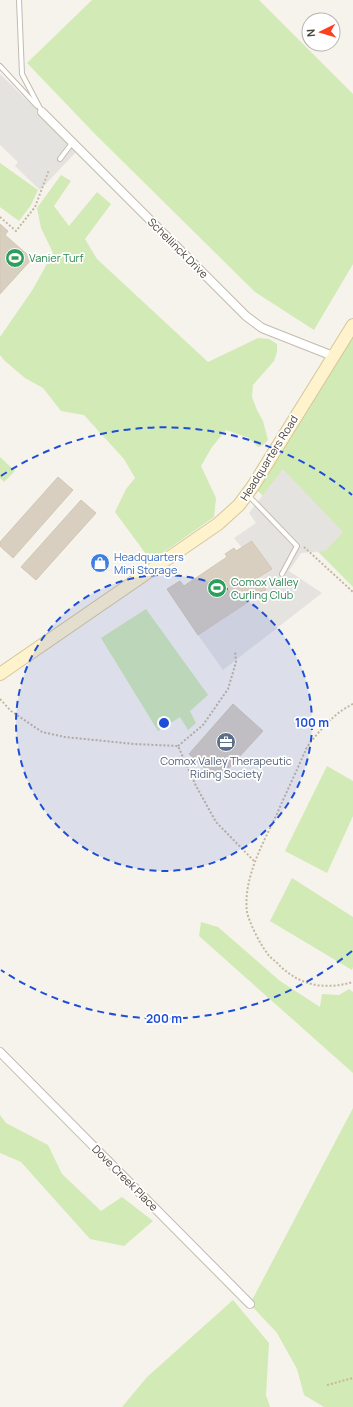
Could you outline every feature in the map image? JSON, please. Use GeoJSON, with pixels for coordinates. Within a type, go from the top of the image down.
{"type":"FeatureCollection","features":[{"type":"Feature","properties":{"kind":"main road","name":"Headquarters Road"},"geometry":{"type":"LineString","coordinates":[[0,674],[218,524],[239,505],[353,325]]}},
{"type":"Feature","properties":{"kind":"street","name":"Schellinck Drive"},"geometry":{"type":"LineString","coordinates":[[42,112],[246,316],[262,328],[333,356]]}},
{"type":"Feature","properties":{"kind":"street","name":"Dove Creek Place"},"geometry":{"type":"LineString","coordinates":[[0,1052],[250,1304]]}},
{"type":"Feature","properties":{"kind":"lane"},"geometry":{"type":"LineString","coordinates":[[19,0],[19,36],[22,74],[42,112]]}},
{"type":"Feature","properties":{"kind":"lane"},"geometry":{"type":"LineString","coordinates":[[0,66],[42,112]]}},
{"type":"Feature","properties":{"kind":"lane"},"geometry":{"type":"LineString","coordinates":[[60,159],[73,143]]}},
{"type":"Feature","properties":{"kind":"lane"},"geometry":{"type":"LineString","coordinates":[[247,494],[297,546],[282,574]]}},
{"type":"Feature","properties":{"kind":"path"},"geometry":{"type":"LineString","coordinates":[[0,217],[16,231],[35,207],[49,170]]}},
{"type":"Feature","properties":{"kind":"path"},"geometry":{"type":"LineString","coordinates":[[302,546],[353,592]]}},
{"type":"Feature","properties":{"kind":"path"},"geometry":{"type":"LineString","coordinates":[[0,699],[11,711],[42,732],[64,737],[134,744],[178,746],[203,725],[228,689],[236,662],[235,651]]}},
{"type":"Feature","properties":{"kind":"path"},"geometry":{"type":"LineString","coordinates":[[353,704],[332,718],[307,747],[254,862],[248,886],[247,912],[256,934],[267,953],[282,968],[300,981],[320,986],[353,982]]}},
{"type":"Feature","properties":{"kind":"path"},"geometry":{"type":"LineString","coordinates":[[178,746],[196,786],[216,822],[254,862]]}},
{"type":"Feature","properties":{"kind":"path"},"geometry":{"type":"LineString","coordinates":[[327,1385],[353,1378]]}},
{"type":"Feature","properties":{"kind":"green space"},"geometry":{"type":"Polygon","coordinates":[[[92,0],[259,0],[301,42],[301,52],[311,52],[353,94],[353,264],[314,330],[255,292],[95,134],[27,63],[92,0]]]}},
{"type":"Feature","properties":{"kind":"green space"},"geometry":{"type":"Polygon","coordinates":[[[0,163],[38,190],[31,205],[19,221],[0,207],[0,163]]]}},
{"type":"Feature","properties":{"kind":"green space"},"geometry":{"type":"Polygon","coordinates":[[[61,175],[71,181],[54,206],[69,226],[97,192],[111,204],[85,239],[97,259],[208,362],[258,338],[269,339],[277,344],[277,352],[274,361],[253,385],[252,397],[263,421],[268,440],[263,445],[258,447],[249,438],[226,430],[212,447],[201,466],[216,498],[214,517],[151,561],[115,512],[126,489],[135,478],[124,459],[84,415],[61,411],[43,388],[25,378],[0,355],[0,337],[33,289],[53,253],[41,228],[37,208],[61,175]]]}},
{"type":"Feature","properties":{"kind":"green space"},"geometry":{"type":"Polygon","coordinates":[[[353,325],[353,587],[253,486],[353,325]]]}},
{"type":"Feature","properties":{"kind":"green space"},"geometry":{"type":"Polygon","coordinates":[[[0,457],[15,471],[4,482],[0,478],[0,457]]]}},
{"type":"Feature","properties":{"kind":"green space"},"geometry":{"type":"Polygon","coordinates":[[[146,609],[208,695],[190,711],[196,723],[188,730],[180,717],[158,731],[101,638],[146,609]]]}},
{"type":"Feature","properties":{"kind":"green space"},"geometry":{"type":"Polygon","coordinates":[[[327,766],[353,781],[353,816],[327,873],[285,851],[327,766]]]}},
{"type":"Feature","properties":{"kind":"green space"},"geometry":{"type":"Polygon","coordinates":[[[292,878],[353,917],[352,970],[270,921],[292,878]]]}},
{"type":"Feature","properties":{"kind":"green space"},"geometry":{"type":"Polygon","coordinates":[[[201,922],[218,927],[280,981],[320,1007],[322,994],[339,995],[349,989],[353,992],[353,1073],[199,936],[201,922]]]}},
{"type":"Feature","properties":{"kind":"green space"},"geometry":{"type":"Polygon","coordinates":[[[353,1108],[353,1407],[324,1407],[304,1395],[297,1369],[277,1333],[250,1304],[353,1108]]]}},
{"type":"Feature","properties":{"kind":"green space"},"geometry":{"type":"Polygon","coordinates":[[[0,1115],[6,1123],[48,1145],[62,1174],[101,1211],[122,1197],[153,1221],[124,1246],[90,1239],[21,1162],[0,1153],[0,1115]]]}},
{"type":"Feature","properties":{"kind":"green space"},"geometry":{"type":"Polygon","coordinates":[[[233,1300],[269,1343],[266,1395],[270,1407],[122,1407],[147,1377],[233,1300]]]}},
{"type":"Feature","properties":{"kind":"shaded area"},"geometry":{"type":"Polygon","coordinates":[[[0,74],[78,150],[40,190],[15,166],[18,162],[0,145],[0,74]]]}},
{"type":"Feature","properties":{"kind":"shaded area"},"geometry":{"type":"Polygon","coordinates":[[[283,469],[343,532],[325,551],[301,553],[289,571],[322,593],[223,670],[198,635],[265,590],[257,578],[272,569],[253,541],[242,548],[234,538],[256,523],[249,513],[283,469]]]}},
{"type":"Feature","properties":{"kind":"building","name":"Vanier Turf"},"geometry":{"type":"Polygon","coordinates":[[[0,224],[8,231],[5,235],[29,256],[30,261],[0,294],[0,224]]]}},
{"type":"Feature","properties":{"kind":"building"},"geometry":{"type":"Polygon","coordinates":[[[58,477],[73,490],[13,558],[0,546],[0,542],[58,477]]]}},
{"type":"Feature","properties":{"kind":"building"},"geometry":{"type":"Polygon","coordinates":[[[81,500],[96,513],[36,580],[21,567],[81,500]]]}},
{"type":"Feature","properties":{"kind":"building","name":"Comox Valley Curling Club"},"geometry":{"type":"Polygon","coordinates":[[[252,541],[272,569],[257,578],[266,590],[198,635],[167,589],[180,581],[184,586],[227,557],[225,554],[234,548],[236,551],[252,541]]]}},
{"type":"Feature","properties":{"kind":"building","name":"Comox Valley Therapeutic Riding Society"},"geometry":{"type":"Polygon","coordinates":[[[233,704],[263,731],[218,780],[189,754],[233,704]]]}},
{"type":"Feature","properties":{"kind":"place","name":"Vanier Turf"},"geometry":{"type":"Point","coordinates":[15,258]}},
{"type":"Feature","properties":{"kind":"place","name":"Headquarters Mini Storage"},"geometry":{"type":"Point","coordinates":[100,563]}},
{"type":"Feature","properties":{"kind":"place","name":"Comox Valley Curling Club"},"geometry":{"type":"Point","coordinates":[217,588]}},
{"type":"Feature","properties":{"kind":"place","name":"Comox Valley Therapeutic Riding Society"},"geometry":{"type":"Point","coordinates":[226,742]}}]}
